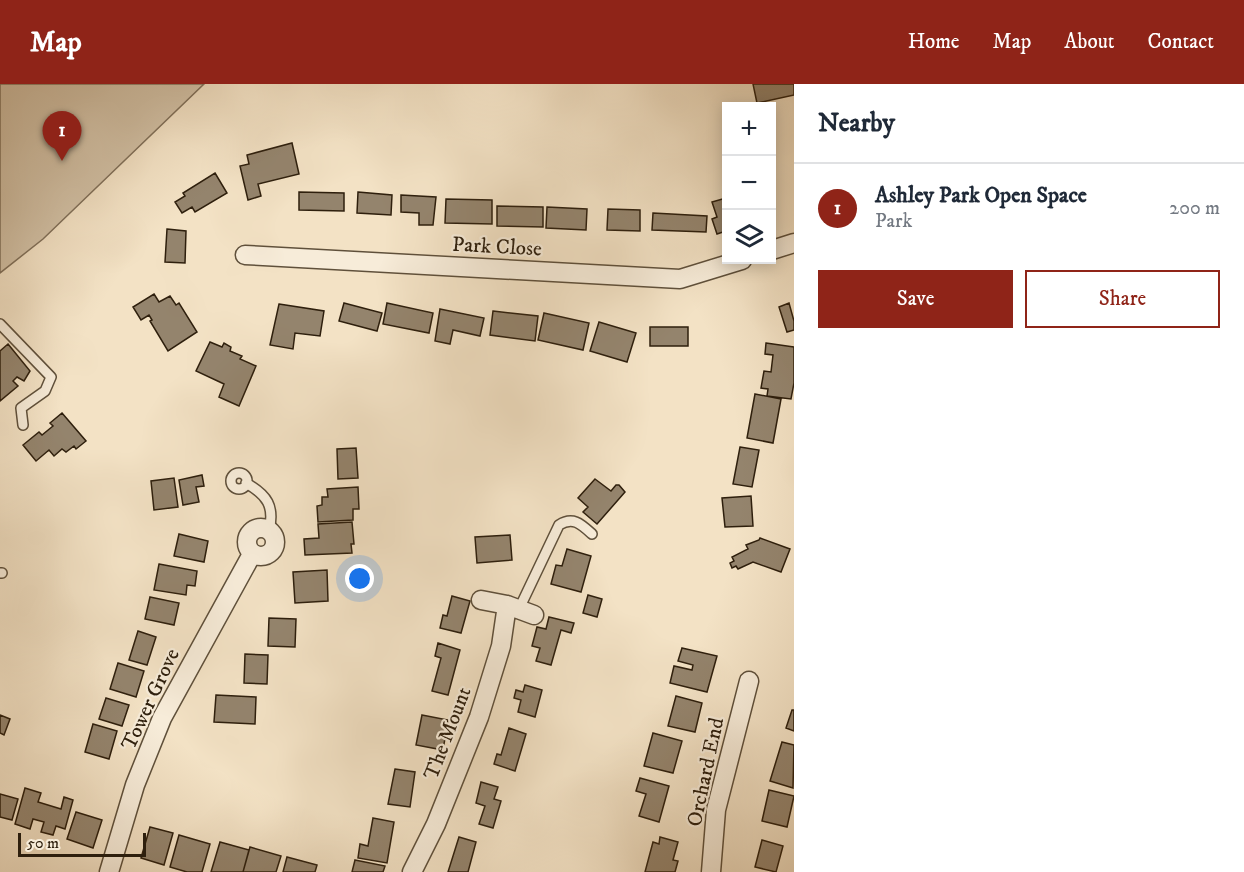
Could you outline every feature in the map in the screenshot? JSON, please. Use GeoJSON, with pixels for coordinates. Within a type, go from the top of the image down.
{"type":"FeatureCollection","features":[{"type":"Feature","properties":{"kind":"street"},"geometry":{"type":"LineString","coordinates":[[776,248],[794,243]]}},
{"type":"Feature","properties":{"kind":"street","name":"Park Close"},"geometry":{"type":"LineString","coordinates":[[245,255],[680,279],[729,264]]}},
{"type":"Feature","properties":{"kind":"street","name":"Tower Grove"},"geometry":{"type":"LineString","coordinates":[[109,872],[135,785],[162,718],[252,554],[247,548],[246,539],[250,532],[257,528],[266,528],[269,531]]}},
{"type":"Feature","properties":{"kind":"street"},"geometry":{"type":"LineString","coordinates":[[481,600],[520,610]]}},
{"type":"Feature","properties":{"kind":"street","name":"The Mount"},"geometry":{"type":"LineString","coordinates":[[412,872],[436,824],[480,717],[501,646],[520,610]]}},
{"type":"Feature","properties":{"kind":"street","name":"Orchard End"},"geometry":{"type":"LineString","coordinates":[[711,872],[716,810],[749,681]]}},
{"type":"Feature","properties":{"kind":"lane"},"geometry":{"type":"LineString","coordinates":[[0,324],[51,377],[45,391],[21,408],[22,425]]}},
{"type":"Feature","properties":{"kind":"lane"},"geometry":{"type":"LineString","coordinates":[[246,483],[256,489],[268,502],[272,511],[269,531]]}},
{"type":"Feature","properties":{"kind":"lane"},"geometry":{"type":"LineString","coordinates":[[520,610],[559,525],[570,520],[579,522],[592,534]]}},
{"type":"Feature","properties":{"kind":"shaded area"},"geometry":{"type":"Polygon","coordinates":[[[0,84],[204,84],[43,239],[0,273],[0,84]]]}},
{"type":"Feature","properties":{"kind":"building"},"geometry":{"type":"Polygon","coordinates":[[[753,84],[794,84],[794,95],[757,102],[753,84]]]}},
{"type":"Feature","properties":{"kind":"building"},"geometry":{"type":"Polygon","coordinates":[[[292,143],[299,174],[258,184],[261,196],[248,200],[240,166],[249,164],[247,155],[292,143]]]}},
{"type":"Feature","properties":{"kind":"building"},"geometry":{"type":"Polygon","coordinates":[[[215,173],[227,193],[195,212],[192,207],[182,213],[175,202],[185,196],[183,193],[215,173]]]}},
{"type":"Feature","properties":{"kind":"building"},"geometry":{"type":"Polygon","coordinates":[[[299,192],[344,193],[344,211],[299,210],[299,192]]]}},
{"type":"Feature","properties":{"kind":"building"},"geometry":{"type":"Polygon","coordinates":[[[358,192],[392,195],[391,215],[357,213],[358,192]]]}},
{"type":"Feature","properties":{"kind":"building"},"geometry":{"type":"Polygon","coordinates":[[[401,195],[436,197],[433,225],[419,225],[419,213],[401,212],[401,195]]]}},
{"type":"Feature","properties":{"kind":"building"},"geometry":{"type":"Polygon","coordinates":[[[446,199],[492,200],[492,224],[445,223],[446,199]]]}},
{"type":"Feature","properties":{"kind":"building"},"geometry":{"type":"Polygon","coordinates":[[[722,199],[722,232],[717,234],[712,219],[717,217],[712,202],[722,199]]]}},
{"type":"Feature","properties":{"kind":"building"},"geometry":{"type":"Polygon","coordinates":[[[497,206],[543,207],[543,227],[497,226],[497,206]]]}},
{"type":"Feature","properties":{"kind":"building"},"geometry":{"type":"Polygon","coordinates":[[[547,207],[587,209],[586,230],[546,228],[547,207]]]}},
{"type":"Feature","properties":{"kind":"building"},"geometry":{"type":"Polygon","coordinates":[[[608,209],[640,210],[640,231],[607,230],[608,209]]]}},
{"type":"Feature","properties":{"kind":"building"},"geometry":{"type":"Polygon","coordinates":[[[653,213],[707,216],[706,232],[652,230],[653,213]]]}},
{"type":"Feature","properties":{"kind":"building"},"geometry":{"type":"Polygon","coordinates":[[[167,229],[186,231],[185,263],[165,262],[167,229]]]}},
{"type":"Feature","properties":{"kind":"building"},"geometry":{"type":"Polygon","coordinates":[[[154,294],[159,302],[170,296],[176,305],[179,303],[197,332],[168,351],[150,321],[152,320],[149,315],[141,320],[133,307],[154,294]]]}},
{"type":"Feature","properties":{"kind":"building"},"geometry":{"type":"Polygon","coordinates":[[[344,303],[382,313],[377,331],[339,321],[344,303]]]}},
{"type":"Feature","properties":{"kind":"building"},"geometry":{"type":"Polygon","coordinates":[[[387,303],[433,313],[429,333],[383,324],[387,303]]]}},
{"type":"Feature","properties":{"kind":"building"},"geometry":{"type":"Polygon","coordinates":[[[789,303],[794,330],[787,332],[779,307],[789,303]]]}},
{"type":"Feature","properties":{"kind":"building"},"geometry":{"type":"Polygon","coordinates":[[[279,304],[324,311],[320,336],[295,333],[293,349],[270,345],[279,304]]]}},
{"type":"Feature","properties":{"kind":"building"},"geometry":{"type":"Polygon","coordinates":[[[440,309],[484,318],[480,336],[453,330],[450,344],[435,341],[440,309]]]}},
{"type":"Feature","properties":{"kind":"building"},"geometry":{"type":"Polygon","coordinates":[[[493,311],[538,316],[535,341],[490,335],[493,311]]]}},
{"type":"Feature","properties":{"kind":"building"},"geometry":{"type":"Polygon","coordinates":[[[544,313],[589,323],[583,350],[538,340],[544,313]]]}},
{"type":"Feature","properties":{"kind":"building"},"geometry":{"type":"Polygon","coordinates":[[[599,322],[636,333],[627,362],[590,351],[599,322]]]}},
{"type":"Feature","properties":{"kind":"building"},"geometry":{"type":"Polygon","coordinates":[[[650,327],[688,327],[688,346],[650,346],[650,327]]]}},
{"type":"Feature","properties":{"kind":"building"},"geometry":{"type":"Polygon","coordinates":[[[210,342],[222,347],[224,343],[231,347],[230,351],[242,356],[240,359],[256,366],[239,406],[219,397],[224,384],[196,371],[210,342]]]}},
{"type":"Feature","properties":{"kind":"building"},"geometry":{"type":"Polygon","coordinates":[[[766,343],[794,347],[794,383],[791,399],[767,396],[768,389],[761,388],[764,371],[771,372],[773,355],[765,354],[766,343]]]}},
{"type":"Feature","properties":{"kind":"building"},"geometry":{"type":"Polygon","coordinates":[[[8,344],[30,371],[24,381],[17,377],[13,381],[18,386],[0,401],[0,351],[8,344]]]}},
{"type":"Feature","properties":{"kind":"building"},"geometry":{"type":"Polygon","coordinates":[[[755,394],[781,399],[773,443],[747,438],[755,394]]]}},
{"type":"Feature","properties":{"kind":"building"},"geometry":{"type":"Polygon","coordinates":[[[62,413],[86,441],[76,449],[74,446],[66,452],[62,449],[54,456],[49,450],[36,461],[23,445],[39,432],[42,435],[53,426],[50,423],[62,413]]]}},
{"type":"Feature","properties":{"kind":"building"},"geometry":{"type":"Polygon","coordinates":[[[740,447],[759,450],[752,487],[733,484],[740,447]]]}},
{"type":"Feature","properties":{"kind":"building"},"geometry":{"type":"Polygon","coordinates":[[[356,448],[358,478],[338,479],[337,449],[356,448]]]}},
{"type":"Feature","properties":{"kind":"building"},"geometry":{"type":"Polygon","coordinates":[[[202,475],[204,486],[196,487],[199,502],[183,505],[179,480],[202,475]]]}},
{"type":"Feature","properties":{"kind":"building"},"geometry":{"type":"Polygon","coordinates":[[[174,478],[178,507],[154,510],[151,481],[174,478]]]}},
{"type":"Feature","properties":{"kind":"building"},"geometry":{"type":"Polygon","coordinates":[[[595,479],[611,491],[619,485],[625,492],[597,524],[583,512],[588,507],[578,498],[595,479]]]}},
{"type":"Feature","properties":{"kind":"building"},"geometry":{"type":"Polygon","coordinates":[[[358,487],[359,509],[353,509],[353,520],[318,522],[317,506],[322,505],[322,497],[328,497],[327,489],[358,487]]]}},
{"type":"Feature","properties":{"kind":"building"},"geometry":{"type":"Polygon","coordinates":[[[751,496],[753,526],[725,527],[722,498],[751,496]]]}},
{"type":"Feature","properties":{"kind":"building"},"geometry":{"type":"Polygon","coordinates":[[[352,522],[354,544],[351,544],[352,553],[305,555],[304,539],[319,538],[318,524],[352,522]]]}},
{"type":"Feature","properties":{"kind":"building"},"geometry":{"type":"Polygon","coordinates":[[[179,534],[208,541],[204,562],[174,556],[179,534]]]}},
{"type":"Feature","properties":{"kind":"building"},"geometry":{"type":"Polygon","coordinates":[[[510,535],[512,560],[477,563],[475,537],[510,535]]]}},
{"type":"Feature","properties":{"kind":"building"},"geometry":{"type":"Polygon","coordinates":[[[760,538],[790,549],[781,572],[753,562],[738,569],[736,566],[732,568],[730,563],[734,561],[732,557],[748,549],[746,545],[760,538]]]}},
{"type":"Feature","properties":{"kind":"building"},"geometry":{"type":"Polygon","coordinates":[[[567,549],[591,556],[581,592],[551,584],[556,565],[562,566],[567,549]]]}},
{"type":"Feature","properties":{"kind":"building"},"geometry":{"type":"Polygon","coordinates":[[[159,564],[197,571],[195,586],[187,585],[186,595],[154,590],[159,564]]]}},
{"type":"Feature","properties":{"kind":"building"},"geometry":{"type":"Polygon","coordinates":[[[327,570],[328,601],[295,603],[293,572],[327,570]]]}},
{"type":"Feature","properties":{"kind":"building"},"geometry":{"type":"Polygon","coordinates":[[[588,595],[602,599],[597,617],[583,613],[588,595]]]}},
{"type":"Feature","properties":{"kind":"building"},"geometry":{"type":"Polygon","coordinates":[[[452,596],[470,601],[461,633],[440,628],[443,615],[447,616],[452,596]]]}},
{"type":"Feature","properties":{"kind":"building"},"geometry":{"type":"Polygon","coordinates":[[[150,597],[179,603],[174,625],[145,619],[150,597]]]}},
{"type":"Feature","properties":{"kind":"building"},"geometry":{"type":"Polygon","coordinates":[[[549,617],[574,623],[571,633],[561,630],[551,665],[536,661],[540,648],[532,646],[537,627],[546,629],[549,617]]]}},
{"type":"Feature","properties":{"kind":"building"},"geometry":{"type":"Polygon","coordinates":[[[269,618],[296,619],[295,647],[268,646],[269,618]]]}},
{"type":"Feature","properties":{"kind":"building"},"geometry":{"type":"Polygon","coordinates":[[[138,631],[156,637],[147,665],[129,660],[138,631]]]}},
{"type":"Feature","properties":{"kind":"building"},"geometry":{"type":"Polygon","coordinates":[[[438,643],[460,650],[448,695],[432,691],[441,658],[435,656],[438,643]]]}},
{"type":"Feature","properties":{"kind":"building"},"geometry":{"type":"Polygon","coordinates":[[[682,648],[717,656],[707,692],[670,683],[674,666],[692,670],[693,665],[678,661],[682,648]]]}},
{"type":"Feature","properties":{"kind":"building"},"geometry":{"type":"Polygon","coordinates":[[[245,654],[268,655],[267,684],[244,683],[245,654]]]}},
{"type":"Feature","properties":{"kind":"building"},"geometry":{"type":"Polygon","coordinates":[[[118,663],[144,671],[136,697],[110,689],[118,663]]]}},
{"type":"Feature","properties":{"kind":"building"},"geometry":{"type":"Polygon","coordinates":[[[525,685],[542,690],[535,717],[518,712],[521,700],[514,698],[516,690],[523,692],[525,685]]]}},
{"type":"Feature","properties":{"kind":"building"},"geometry":{"type":"Polygon","coordinates":[[[216,695],[256,697],[255,724],[214,722],[216,695]]]}},
{"type":"Feature","properties":{"kind":"building"},"geometry":{"type":"Polygon","coordinates":[[[676,696],[702,703],[695,732],[668,726],[676,696]]]}},
{"type":"Feature","properties":{"kind":"building"},"geometry":{"type":"Polygon","coordinates":[[[106,698],[129,705],[122,726],[99,719],[106,698]]]}},
{"type":"Feature","properties":{"kind":"building"},"geometry":{"type":"Polygon","coordinates":[[[792,710],[794,710],[794,731],[786,728],[792,710]]]}},
{"type":"Feature","properties":{"kind":"building"},"geometry":{"type":"Polygon","coordinates":[[[0,715],[10,719],[4,735],[0,733],[0,715]]]}},
{"type":"Feature","properties":{"kind":"building"},"geometry":{"type":"Polygon","coordinates":[[[422,715],[448,720],[443,750],[416,745],[422,715]]]}},
{"type":"Feature","properties":{"kind":"building"},"geometry":{"type":"Polygon","coordinates":[[[93,724],[117,731],[109,759],[85,752],[93,724]]]}},
{"type":"Feature","properties":{"kind":"building"},"geometry":{"type":"Polygon","coordinates":[[[509,728],[526,734],[515,771],[494,764],[497,754],[501,755],[509,728]]]}},
{"type":"Feature","properties":{"kind":"building"},"geometry":{"type":"Polygon","coordinates":[[[653,733],[682,741],[673,773],[644,766],[653,733]]]}},
{"type":"Feature","properties":{"kind":"building"},"geometry":{"type":"Polygon","coordinates":[[[782,742],[794,745],[793,788],[770,781],[782,742]]]}},
{"type":"Feature","properties":{"kind":"building"},"geometry":{"type":"Polygon","coordinates":[[[395,769],[415,772],[410,807],[388,804],[395,769]]]}},
{"type":"Feature","properties":{"kind":"building"},"geometry":{"type":"Polygon","coordinates":[[[640,778],[669,786],[659,822],[639,816],[646,794],[636,791],[640,778]]]}},
{"type":"Feature","properties":{"kind":"building"},"geometry":{"type":"Polygon","coordinates":[[[481,782],[498,787],[494,799],[501,801],[493,828],[479,824],[485,806],[476,803],[481,782]]]}},
{"type":"Feature","properties":{"kind":"building"},"geometry":{"type":"Polygon","coordinates":[[[25,788],[41,793],[38,802],[61,809],[64,797],[73,800],[65,829],[56,826],[53,835],[41,832],[44,822],[33,819],[30,829],[15,824],[25,788]]]}},
{"type":"Feature","properties":{"kind":"building"},"geometry":{"type":"Polygon","coordinates":[[[769,790],[794,796],[787,827],[762,821],[769,790]]]}},
{"type":"Feature","properties":{"kind":"building"},"geometry":{"type":"Polygon","coordinates":[[[0,794],[18,799],[12,820],[0,817],[0,794]]]}},
{"type":"Feature","properties":{"kind":"building"},"geometry":{"type":"Polygon","coordinates":[[[76,812],[102,820],[93,848],[67,839],[76,812]]]}},
{"type":"Feature","properties":{"kind":"building"},"geometry":{"type":"Polygon","coordinates":[[[373,818],[394,822],[387,863],[358,858],[360,844],[368,846],[373,818]]]}},
{"type":"Feature","properties":{"kind":"building"},"geometry":{"type":"Polygon","coordinates":[[[150,827],[173,833],[164,865],[141,858],[150,827]]]}},
{"type":"Feature","properties":{"kind":"building"},"geometry":{"type":"Polygon","coordinates":[[[179,835],[210,844],[202,872],[187,872],[170,867],[179,835]]]}},
{"type":"Feature","properties":{"kind":"building"},"geometry":{"type":"Polygon","coordinates":[[[459,837],[476,842],[468,872],[448,872],[459,837]]]}},
{"type":"Feature","properties":{"kind":"building"},"geometry":{"type":"Polygon","coordinates":[[[660,837],[678,842],[673,860],[678,861],[675,872],[645,872],[653,842],[659,844],[660,837]]]}},
{"type":"Feature","properties":{"kind":"building"},"geometry":{"type":"Polygon","coordinates":[[[762,840],[783,846],[776,872],[755,867],[762,840]]]}},
{"type":"Feature","properties":{"kind":"building"},"geometry":{"type":"Polygon","coordinates":[[[220,842],[249,850],[243,872],[211,872],[220,842]]]}},
{"type":"Feature","properties":{"kind":"building"},"geometry":{"type":"Polygon","coordinates":[[[250,847],[281,856],[276,872],[243,872],[250,847]]]}},
{"type":"Feature","properties":{"kind":"building"},"geometry":{"type":"Polygon","coordinates":[[[287,857],[317,865],[315,872],[283,872],[287,857]]]}},
{"type":"Feature","properties":{"kind":"building"},"geometry":{"type":"Polygon","coordinates":[[[355,860],[385,866],[383,872],[352,872],[355,860]]]}},
{"type":"Feature","properties":{"kind":"place","name":"Ashley Park Open Space"},"geometry":{"type":"Point","coordinates":[62,161]}}]}
